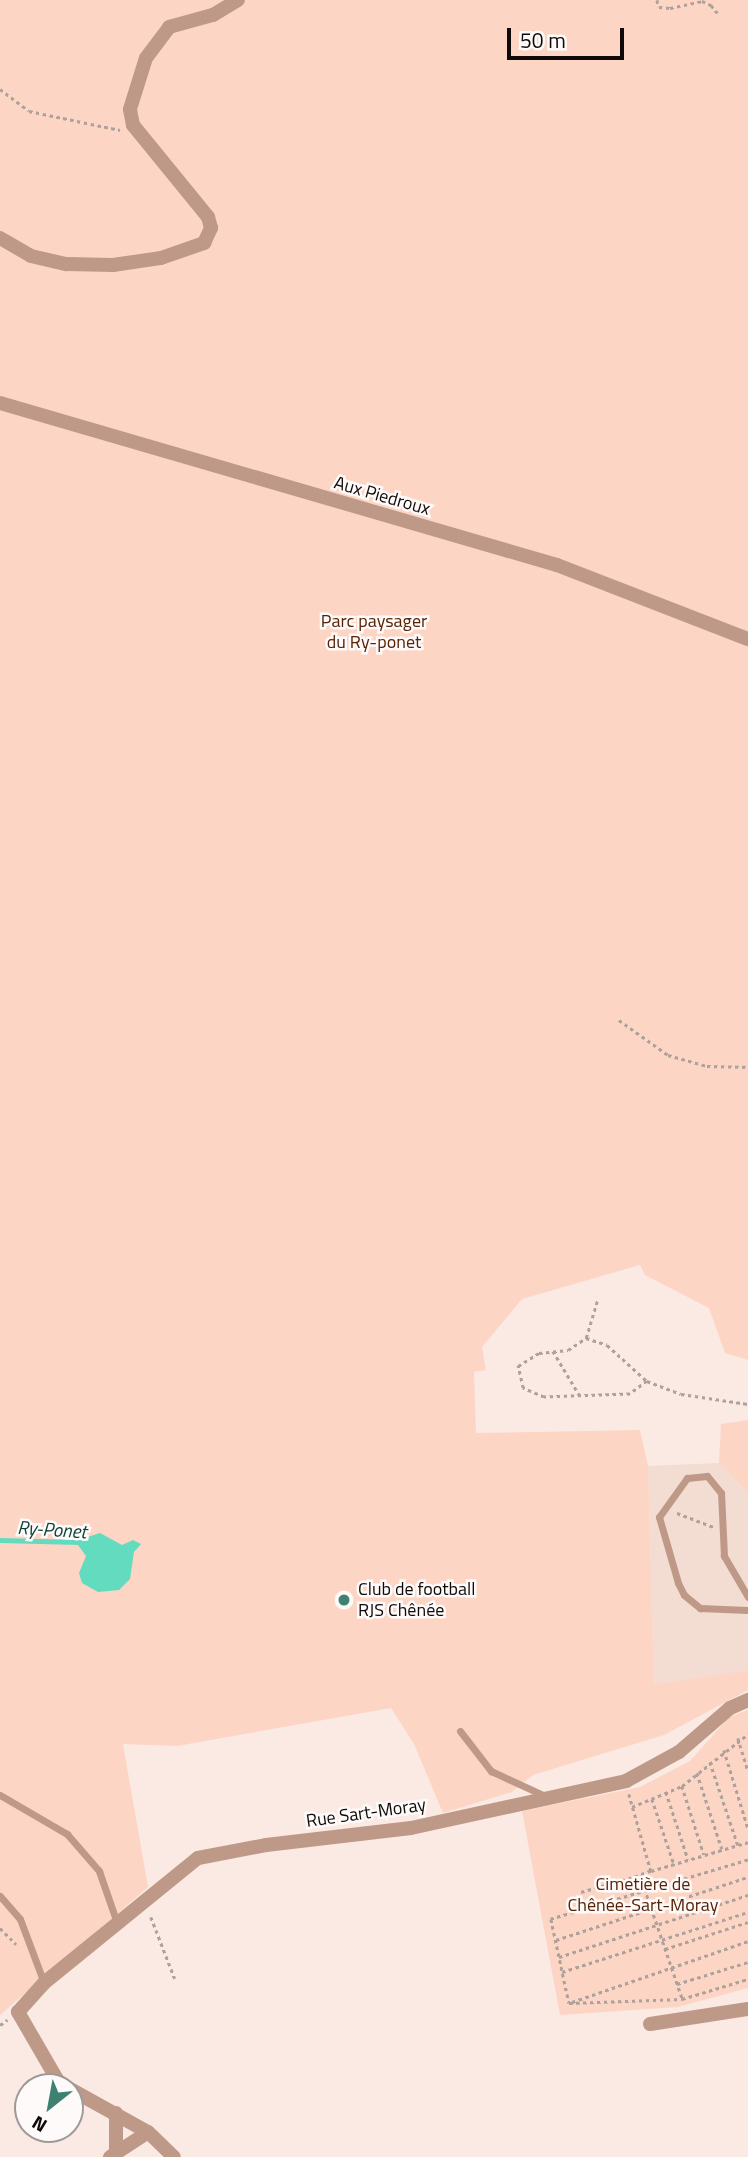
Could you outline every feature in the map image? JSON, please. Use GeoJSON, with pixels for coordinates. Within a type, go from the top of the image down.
{"type":"FeatureCollection","features":[{"type":"Feature","properties":{"kind":"street"},"geometry":{"type":"LineString","coordinates":[[0,238],[31,256],[67,264],[114,265],[149,259],[204,243],[211,228],[208,217],[133,125],[130,109],[135,86],[159,38],[169,27],[214,15],[238,0]]}},
{"type":"Feature","properties":{"kind":"street","name":"Aux Piedroux"},"geometry":{"type":"LineString","coordinates":[[0,403],[556,565],[748,639]]}},
{"type":"Feature","properties":{"kind":"street","name":"Rue Sart-Moray"},"geometry":{"type":"LineString","coordinates":[[53,2073],[18,2012],[44,1983],[118,1926],[198,1858],[266,1845],[411,1828],[626,1781],[679,1752],[730,1708],[748,1700]]}},
{"type":"Feature","properties":{"kind":"street"},"geometry":{"type":"LineString","coordinates":[[650,2024],[748,2009]]}},
{"type":"Feature","properties":{"kind":"street"},"geometry":{"type":"LineString","coordinates":[[84,2096],[148,2132],[174,2157]]}},
{"type":"Feature","properties":{"kind":"street"},"geometry":{"type":"LineString","coordinates":[[113,2155],[116,2113]]}},
{"type":"Feature","properties":{"kind":"street"},"geometry":{"type":"LineString","coordinates":[[113,2155],[148,2132]]}},
{"type":"Feature","properties":{"kind":"lane"},"geometry":{"type":"LineString","coordinates":[[748,1597],[730,1572],[722,1531],[722,1493],[707,1476],[697,1475],[680,1484],[659,1517],[684,1595],[700,1608],[748,1610]]}},
{"type":"Feature","properties":{"kind":"lane"},"geometry":{"type":"LineString","coordinates":[[460,1731],[491,1772],[552,1799]]}},
{"type":"Feature","properties":{"kind":"lane"},"geometry":{"type":"LineString","coordinates":[[0,1795],[67,1834],[99,1871],[118,1926]]}},
{"type":"Feature","properties":{"kind":"lane"},"geometry":{"type":"LineString","coordinates":[[0,1896],[20,1919],[44,1983]]}},
{"type":"Feature","properties":{"kind":"path"},"geometry":{"type":"LineString","coordinates":[[657,0],[659,7],[670,8],[702,1],[719,15]]}},
{"type":"Feature","properties":{"kind":"path"},"geometry":{"type":"LineString","coordinates":[[0,89],[29,111],[117,131],[133,125]]}},
{"type":"Feature","properties":{"kind":"path"},"geometry":{"type":"LineString","coordinates":[[619,1020],[668,1055],[707,1066],[748,1067]]}},
{"type":"Feature","properties":{"kind":"path"},"geometry":{"type":"LineString","coordinates":[[598,1297],[586,1338],[568,1350],[539,1353],[518,1366],[523,1388],[544,1397],[630,1394],[647,1381]]}},
{"type":"Feature","properties":{"kind":"path"},"geometry":{"type":"LineString","coordinates":[[586,1338],[607,1345],[647,1381],[681,1394],[748,1404]]}},
{"type":"Feature","properties":{"kind":"path"},"geometry":{"type":"LineString","coordinates":[[553,1351],[580,1396]]}},
{"type":"Feature","properties":{"kind":"path"},"geometry":{"type":"LineString","coordinates":[[671,1511],[722,1531]]}},
{"type":"Feature","properties":{"kind":"path"},"geometry":{"type":"LineString","coordinates":[[632,1807],[682,1786],[737,1738],[748,1734]]}},
{"type":"Feature","properties":{"kind":"path"},"geometry":{"type":"LineString","coordinates":[[737,1738],[748,1771]]}},
{"type":"Feature","properties":{"kind":"path"},"geometry":{"type":"LineString","coordinates":[[724,1750],[748,1828]]}},
{"type":"Feature","properties":{"kind":"path"},"geometry":{"type":"LineString","coordinates":[[710,1762],[738,1845]]}},
{"type":"Feature","properties":{"kind":"path"},"geometry":{"type":"LineString","coordinates":[[697,1773],[722,1849]]}},
{"type":"Feature","properties":{"kind":"path"},"geometry":{"type":"LineString","coordinates":[[626,1781],[651,1871]]}},
{"type":"Feature","properties":{"kind":"path"},"geometry":{"type":"LineString","coordinates":[[682,1786],[704,1855]]}},
{"type":"Feature","properties":{"kind":"path"},"geometry":{"type":"LineString","coordinates":[[666,1793],[688,1860]]}},
{"type":"Feature","properties":{"kind":"path"},"geometry":{"type":"LineString","coordinates":[[652,1799],[674,1864]]}},
{"type":"Feature","properties":{"kind":"path"},"geometry":{"type":"LineString","coordinates":[[581,1892],[748,1842]]}},
{"type":"Feature","properties":{"kind":"path"},"geometry":{"type":"LineString","coordinates":[[569,2003],[551,1919],[646,1893],[748,1860]]}},
{"type":"Feature","properties":{"kind":"path"},"geometry":{"type":"LineString","coordinates":[[640,1875],[682,1998]]}},
{"type":"Feature","properties":{"kind":"path"},"geometry":{"type":"LineString","coordinates":[[556,1941],[748,1877]]}},
{"type":"Feature","properties":{"kind":"path"},"geometry":{"type":"LineString","coordinates":[[559,1957],[748,1895]]}},
{"type":"Feature","properties":{"kind":"path"},"geometry":{"type":"LineString","coordinates":[[143,1905],[175,1979]]}},
{"type":"Feature","properties":{"kind":"path"},"geometry":{"type":"LineString","coordinates":[[562,1972],[748,1912]]}},
{"type":"Feature","properties":{"kind":"path"},"geometry":{"type":"LineString","coordinates":[[665,1949],[748,1922]]}},
{"type":"Feature","properties":{"kind":"path"},"geometry":{"type":"LineString","coordinates":[[569,2003],[748,1941]]}},
{"type":"Feature","properties":{"kind":"path"},"geometry":{"type":"LineString","coordinates":[[677,1984],[748,1962]]}},
{"type":"Feature","properties":{"kind":"path"},"geometry":{"type":"LineString","coordinates":[[569,2003],[682,1998],[748,1979]]}},
{"type":"Feature","properties":{"kind":"shaded area"},"geometry":{"type":"Polygon","coordinates":[[[719,1463],[748,1493],[748,1670],[654,1686],[648,1466],[719,1463]]]}},
{"type":"Feature","properties":{"kind":"shaded area"},"geometry":{"type":"Polygon","coordinates":[[[100,1533],[122,1545],[133,1540],[141,1544],[134,1552],[130,1579],[119,1590],[98,1592],[82,1583],[79,1573],[86,1556],[75,1541],[100,1533]]]}},
{"type":"Feature","properties":{"kind":"green space","name":"Parc paysager du Ry-ponet"},"geometry":{"type":"Polygon","coordinates":[[[0,0],[748,0],[748,1360],[725,1353],[709,1308],[645,1275],[640,1265],[522,1299],[482,1347],[486,1370],[474,1372],[476,1433],[640,1430],[648,1466],[654,1685],[748,1670],[748,1690],[664,1735],[533,1775],[512,1792],[443,1813],[414,1744],[391,1708],[177,1746],[123,1744],[148,1887],[0,2015],[0,0]]]}},
{"type":"Feature","properties":{"kind":"green space"},"geometry":{"type":"Polygon","coordinates":[[[748,1420],[748,1493],[719,1463],[721,1424],[748,1420]]]}},
{"type":"Feature","properties":{"kind":"green space","name":"Cimetière de Chênée-Sart-Moray"},"geometry":{"type":"Polygon","coordinates":[[[748,1710],[748,1988],[678,2007],[560,2015],[522,1811],[640,1787],[690,1761],[729,1717],[748,1710]]]}},
{"type":"Feature","properties":{"kind":"waterway","name":"Ry-Ponet"},"geometry":{"type":"LineString","coordinates":[[0,1540],[79,1542]]}},
{"type":"Feature","properties":{"kind":"place","name":"Club de football RJS Chênée"},"geometry":{"type":"Point","coordinates":[344,1600]}}]}
